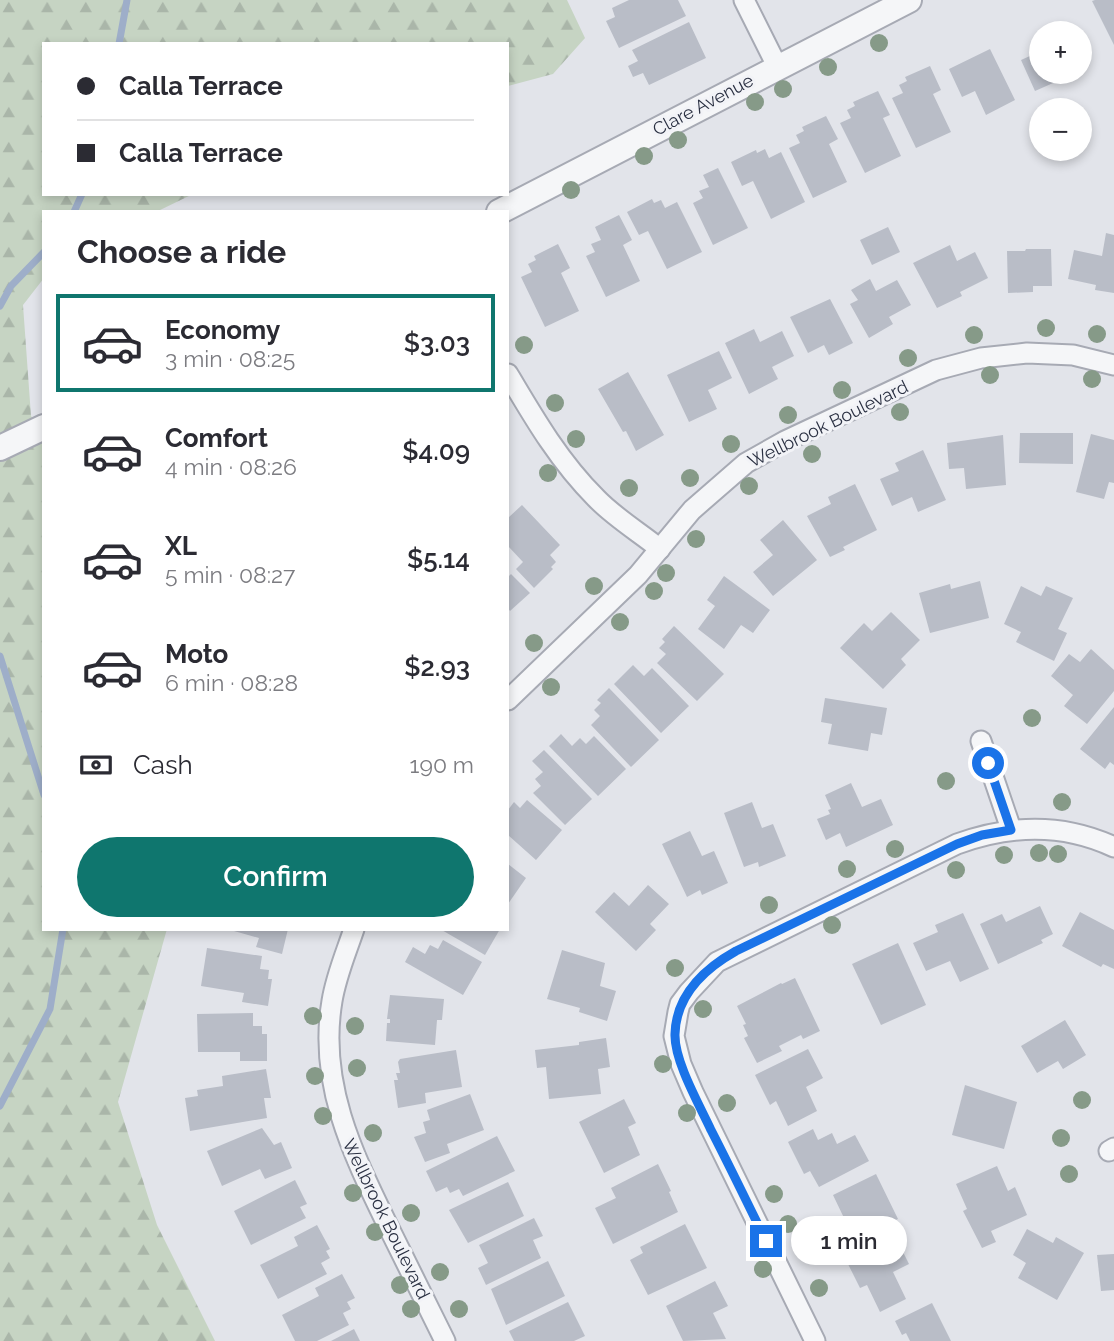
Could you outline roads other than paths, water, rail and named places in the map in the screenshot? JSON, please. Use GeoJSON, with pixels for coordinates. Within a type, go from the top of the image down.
{"type":"FeatureCollection","features":[{"type":"Feature","properties":{"kind":"street"},"geometry":{"type":"LineString","coordinates":[[744,0],[777,66]]}},
{"type":"Feature","properties":{"kind":"street","name":"Clare Avenue"},"geometry":{"type":"LineString","coordinates":[[503,210],[909,0]]}},
{"type":"Feature","properties":{"kind":"street","name":"Wellbrook Boulevard"},"geometry":{"type":"LineString","coordinates":[[509,699],[607,607],[692,510],[746,463],[785,441],[936,370],[981,358],[1027,353],[1073,355],[1114,365]]}},
{"type":"Feature","properties":{"kind":"street"},"geometry":{"type":"LineString","coordinates":[[509,376],[547,440],[572,473],[598,500],[660,549]]}},
{"type":"Feature","properties":{"kind":"street"},"geometry":{"type":"LineString","coordinates":[[0,448],[42,428]]}},
{"type":"Feature","properties":{"kind":"street"},"geometry":{"type":"LineString","coordinates":[[981,741],[1011,830]]}},
{"type":"Feature","properties":{"kind":"street"},"geometry":{"type":"LineString","coordinates":[[816,1341],[681,1064],[674,1037],[680,1004],[717,962],[736,951],[957,844],[982,835],[1042,829],[1070,832],[1114,847]]}},
{"type":"Feature","properties":{"kind":"street","name":"Wellbrook Boulevard"},"geometry":{"type":"LineString","coordinates":[[353,931],[339,971],[332,1002],[329,1038],[335,1100],[346,1136],[362,1172],[445,1341]]}},
{"type":"Feature","properties":{"kind":"waterway"},"geometry":{"type":"LineString","coordinates":[[119,42],[127,0]]}},
{"type":"Feature","properties":{"kind":"waterway"},"geometry":{"type":"LineString","coordinates":[[75,210],[81,196]]}},
{"type":"Feature","properties":{"kind":"waterway"},"geometry":{"type":"LineString","coordinates":[[0,306],[11,286],[42,254]]}},
{"type":"Feature","properties":{"kind":"waterway"},"geometry":{"type":"LineString","coordinates":[[0,656],[42,789]]}},
{"type":"Feature","properties":{"kind":"waterway"},"geometry":{"type":"LineString","coordinates":[[0,1106],[50,1009],[63,931]]}}]}
